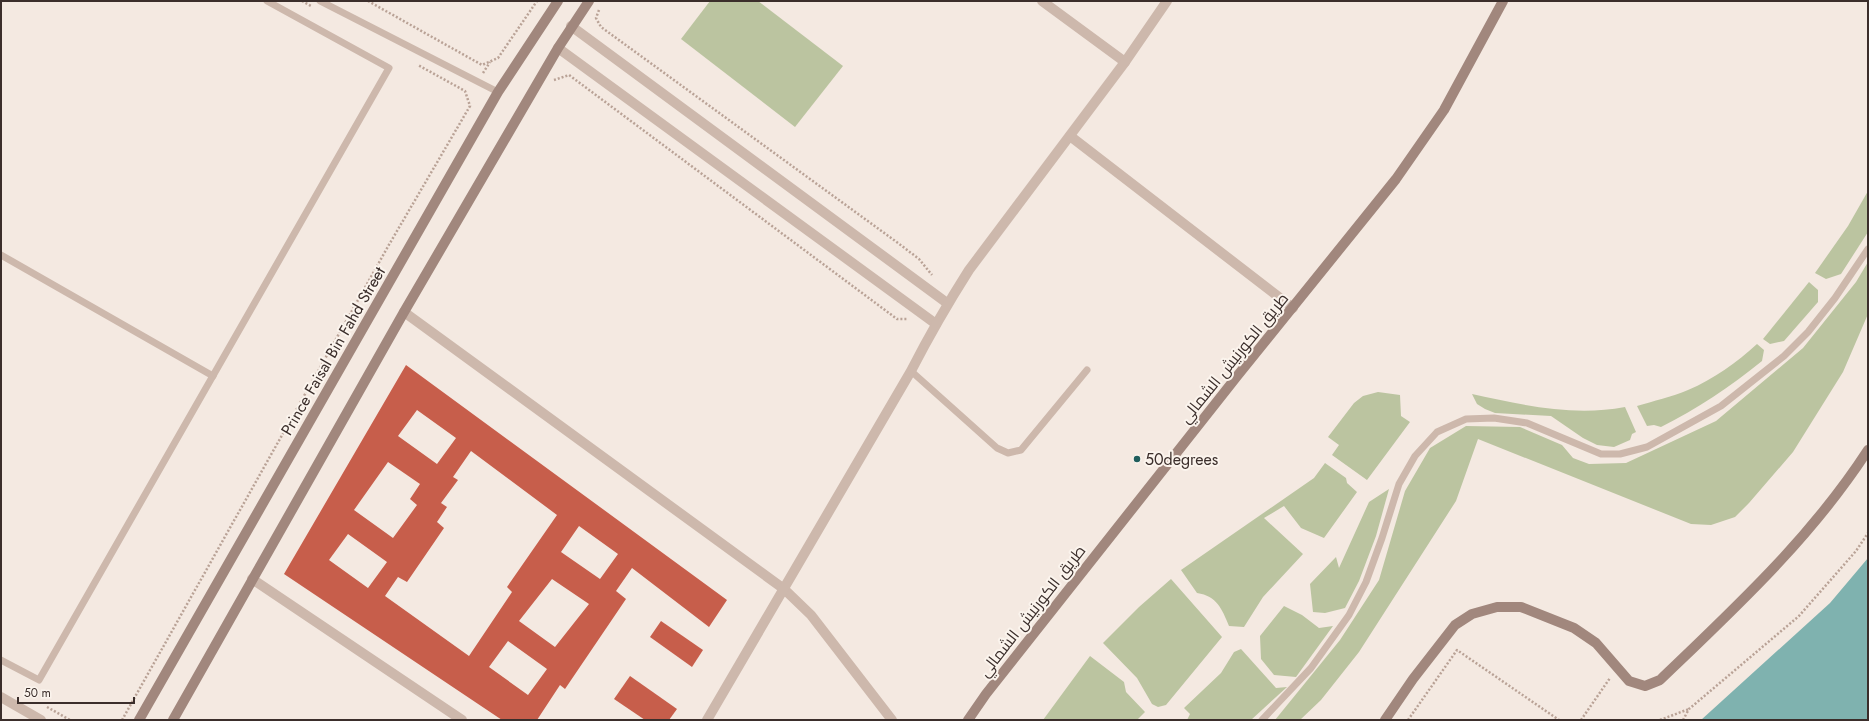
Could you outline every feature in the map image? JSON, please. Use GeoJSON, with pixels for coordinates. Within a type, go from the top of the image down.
{"type":"FeatureCollection","features":[{"type":"Feature","properties":{"kind":"main road","name":"Prince Faisal Bin Fahd Street"},"geometry":{"type":"LineString","coordinates":[[139,720],[498,92],[558,1]]}},
{"type":"Feature","properties":{"kind":"main road"},"geometry":{"type":"LineString","coordinates":[[173,720],[404,312],[571,26],[589,1]]}},
{"type":"Feature","properties":{"kind":"main road","name":"طريق الكورنيش الشمالي"},"geometry":{"type":"LineString","coordinates":[[968,720],[991,688],[1378,202],[1415,153],[1444,110],[1503,1]]}},
{"type":"Feature","properties":{"kind":"main road"},"geometry":{"type":"LineString","coordinates":[[1385,720],[1426,661],[1455,625],[1472,614],[1497,607],[1521,607],[1574,628],[1596,643],[1629,681],[1646,686],[1660,680],[1774,568],[1843,488],[1868,450]]}},
{"type":"Feature","properties":{"kind":"street"},"geometry":{"type":"LineString","coordinates":[[1042,1],[1125,62]]}},
{"type":"Feature","properties":{"kind":"street"},"geometry":{"type":"LineString","coordinates":[[707,720],[912,371],[947,304],[969,270],[1125,62],[1167,1]]}},
{"type":"Feature","properties":{"kind":"street"},"geometry":{"type":"LineString","coordinates":[[571,26],[947,304]]}},
{"type":"Feature","properties":{"kind":"street"},"geometry":{"type":"LineString","coordinates":[[558,48],[936,324]]}},
{"type":"Feature","properties":{"kind":"street"},"geometry":{"type":"LineString","coordinates":[[1070,136],[1293,308]]}},
{"type":"Feature","properties":{"kind":"street"},"geometry":{"type":"LineString","coordinates":[[404,312],[784,589],[811,615],[892,720]]}},
{"type":"Feature","properties":{"kind":"street"},"geometry":{"type":"LineString","coordinates":[[252,579],[462,720]]}},
{"type":"Feature","properties":{"kind":"street"},"geometry":{"type":"LineString","coordinates":[[1,697],[42,720]]}},
{"type":"Feature","properties":{"kind":"lane"},"geometry":{"type":"LineString","coordinates":[[1,660],[38,680],[389,68],[267,1]]}},
{"type":"Feature","properties":{"kind":"lane"},"geometry":{"type":"LineString","coordinates":[[320,1],[498,92]]}},
{"type":"Feature","properties":{"kind":"lane"},"geometry":{"type":"LineString","coordinates":[[1262,720],[1311,668],[1348,615],[1366,582],[1399,484],[1415,456],[1437,432],[1466,419],[1494,418],[1527,422],[1601,454],[1620,454],[1647,447],[1721,406],[1784,356],[1808,332],[1868,249]]}},
{"type":"Feature","properties":{"kind":"lane"},"geometry":{"type":"LineString","coordinates":[[1,255],[213,376]]}},
{"type":"Feature","properties":{"kind":"lane"},"geometry":{"type":"LineString","coordinates":[[912,371],[997,448],[1008,453],[1021,450],[1087,370]]}},
{"type":"Feature","properties":{"kind":"path"},"geometry":{"type":"LineString","coordinates":[[302,1],[316,8]]}},
{"type":"Feature","properties":{"kind":"path"},"geometry":{"type":"LineString","coordinates":[[368,1],[482,65],[498,58],[537,1]]}},
{"type":"Feature","properties":{"kind":"path"},"geometry":{"type":"LineString","coordinates":[[602,5],[596,18],[601,27],[898,243],[919,259],[937,281]]}},
{"type":"Feature","properties":{"kind":"path"},"geometry":{"type":"LineString","coordinates":[[122,720],[390,243],[470,106],[464,91],[417,65]]}},
{"type":"Feature","properties":{"kind":"path"},"geometry":{"type":"LineString","coordinates":[[562,76],[566,72]]}},
{"type":"Feature","properties":{"kind":"path"},"geometry":{"type":"LineString","coordinates":[[552,81],[562,76],[569,75],[897,319],[910,319]]}},
{"type":"Feature","properties":{"kind":"path"},"geometry":{"type":"LineString","coordinates":[[1660,720],[1688,709],[1800,616],[1856,551],[1868,533]]}},
{"type":"Feature","properties":{"kind":"path"},"geometry":{"type":"LineString","coordinates":[[1408,720],[1456,650],[1559,720]]}},
{"type":"Feature","properties":{"kind":"path"},"geometry":{"type":"LineString","coordinates":[[1581,720],[1617,668]]}},
{"type":"Feature","properties":{"kind":"path"},"geometry":{"type":"LineString","coordinates":[[1683,720],[1688,709]]}},
{"type":"Feature","properties":{"kind":"green space"},"geometry":{"type":"Polygon","coordinates":[[[710,1],[758,1],[843,66],[795,127],[681,39],[710,1]]]}},
{"type":"Feature","properties":{"kind":"green space"},"geometry":{"type":"Polygon","coordinates":[[[1868,191],[1868,232],[1841,274],[1826,279],[1815,273],[1848,226],[1868,191]]]}},
{"type":"Feature","properties":{"kind":"green space"},"geometry":{"type":"Polygon","coordinates":[[[1868,262],[1868,314],[1843,372],[1793,452],[1735,517],[1711,525],[1691,524],[1478,439],[1456,501],[1359,652],[1321,700],[1300,720],[1275,720],[1340,640],[1379,580],[1405,491],[1430,448],[1466,426],[1520,427],[1562,445],[1573,458],[1589,464],[1626,463],[1716,421],[1803,348],[1856,282],[1868,262]]]}},
{"type":"Feature","properties":{"kind":"green space"},"geometry":{"type":"Polygon","coordinates":[[[1809,282],[1818,290],[1818,302],[1784,341],[1770,344],[1763,339],[1809,282]]]}},
{"type":"Feature","properties":{"kind":"green space"},"geometry":{"type":"Polygon","coordinates":[[[1757,344],[1764,350],[1762,361],[1738,380],[1700,405],[1661,427],[1654,425],[1647,426],[1637,406],[1676,395],[1698,386],[1741,358],[1757,344]]]}},
{"type":"Feature","properties":{"kind":"green space"},"geometry":{"type":"Polygon","coordinates":[[[1378,392],[1400,395],[1401,416],[1410,422],[1367,480],[1332,455],[1339,445],[1328,437],[1354,403],[1363,396],[1378,392]]]}},
{"type":"Feature","properties":{"kind":"green space"},"geometry":{"type":"Polygon","coordinates":[[[1472,394],[1529,406],[1567,410],[1606,410],[1625,407],[1636,432],[1632,434],[1630,440],[1614,447],[1597,445],[1583,438],[1551,416],[1495,413],[1477,404],[1472,394]]]}},
{"type":"Feature","properties":{"kind":"green space"},"geometry":{"type":"Polygon","coordinates":[[[1325,463],[1346,478],[1347,483],[1357,492],[1324,538],[1301,528],[1284,506],[1264,518],[1303,554],[1263,597],[1244,627],[1229,626],[1218,604],[1209,597],[1197,593],[1181,570],[1314,478],[1325,463]]]}},
{"type":"Feature","properties":{"kind":"green space"},"geometry":{"type":"Polygon","coordinates":[[[1389,489],[1376,536],[1359,581],[1345,608],[1325,613],[1313,612],[1310,584],[1336,557],[1339,568],[1369,502],[1389,489]]]}},
{"type":"Feature","properties":{"kind":"green space"},"geometry":{"type":"Polygon","coordinates":[[[1171,579],[1222,637],[1166,705],[1158,707],[1152,704],[1137,678],[1103,643],[1139,607],[1171,579]]]}},
{"type":"Feature","properties":{"kind":"green space"},"geometry":{"type":"Polygon","coordinates":[[[1284,606],[1302,615],[1319,628],[1333,626],[1296,677],[1274,675],[1261,659],[1260,636],[1284,606]]]}},
{"type":"Feature","properties":{"kind":"green space"},"geometry":{"type":"Polygon","coordinates":[[[1241,649],[1276,688],[1287,687],[1251,720],[1187,720],[1190,714],[1184,708],[1221,673],[1234,652],[1241,649]]]}},
{"type":"Feature","properties":{"kind":"green space"},"geometry":{"type":"Polygon","coordinates":[[[1090,656],[1124,682],[1126,692],[1145,712],[1137,720],[1043,720],[1090,656]]]}},
{"type":"Feature","properties":{"kind":"water"},"geometry":{"type":"Polygon","coordinates":[[[1868,558],[1868,720],[1701,720],[1830,603],[1868,558]]]}},
{"type":"Feature","properties":{"kind":"building"},"geometry":{"type":"Polygon","coordinates":[[[406,365],[727,600],[709,627],[632,568],[616,591],[626,599],[565,689],[560,685],[537,720],[502,720],[284,574],[406,365]],[[417,410],[398,436],[437,464],[456,438],[417,410]],[[471,451],[453,477],[458,480],[441,503],[447,507],[437,522],[444,528],[407,582],[398,577],[385,596],[469,656],[512,592],[507,587],[557,515],[471,451]],[[388,462],[354,510],[393,538],[417,505],[410,499],[420,484],[388,462]],[[579,526],[561,552],[600,579],[618,554],[579,526]],[[348,534],[329,560],[368,588],[387,562],[348,534]],[[552,579],[519,621],[555,647],[589,604],[552,579]],[[508,641],[489,667],[528,695],[547,669],[508,641]]]}},
{"type":"Feature","properties":{"kind":"building"},"geometry":{"type":"Polygon","coordinates":[[[661,621],[703,650],[692,667],[650,637],[661,621]]]}},
{"type":"Feature","properties":{"kind":"building"},"geometry":{"type":"Polygon","coordinates":[[[630,676],[677,709],[669,720],[645,720],[614,699],[630,676]]]}},
{"type":"Feature","properties":{"kind":"place","name":"50degrees"},"geometry":{"type":"Point","coordinates":[1137,459]}}]}
